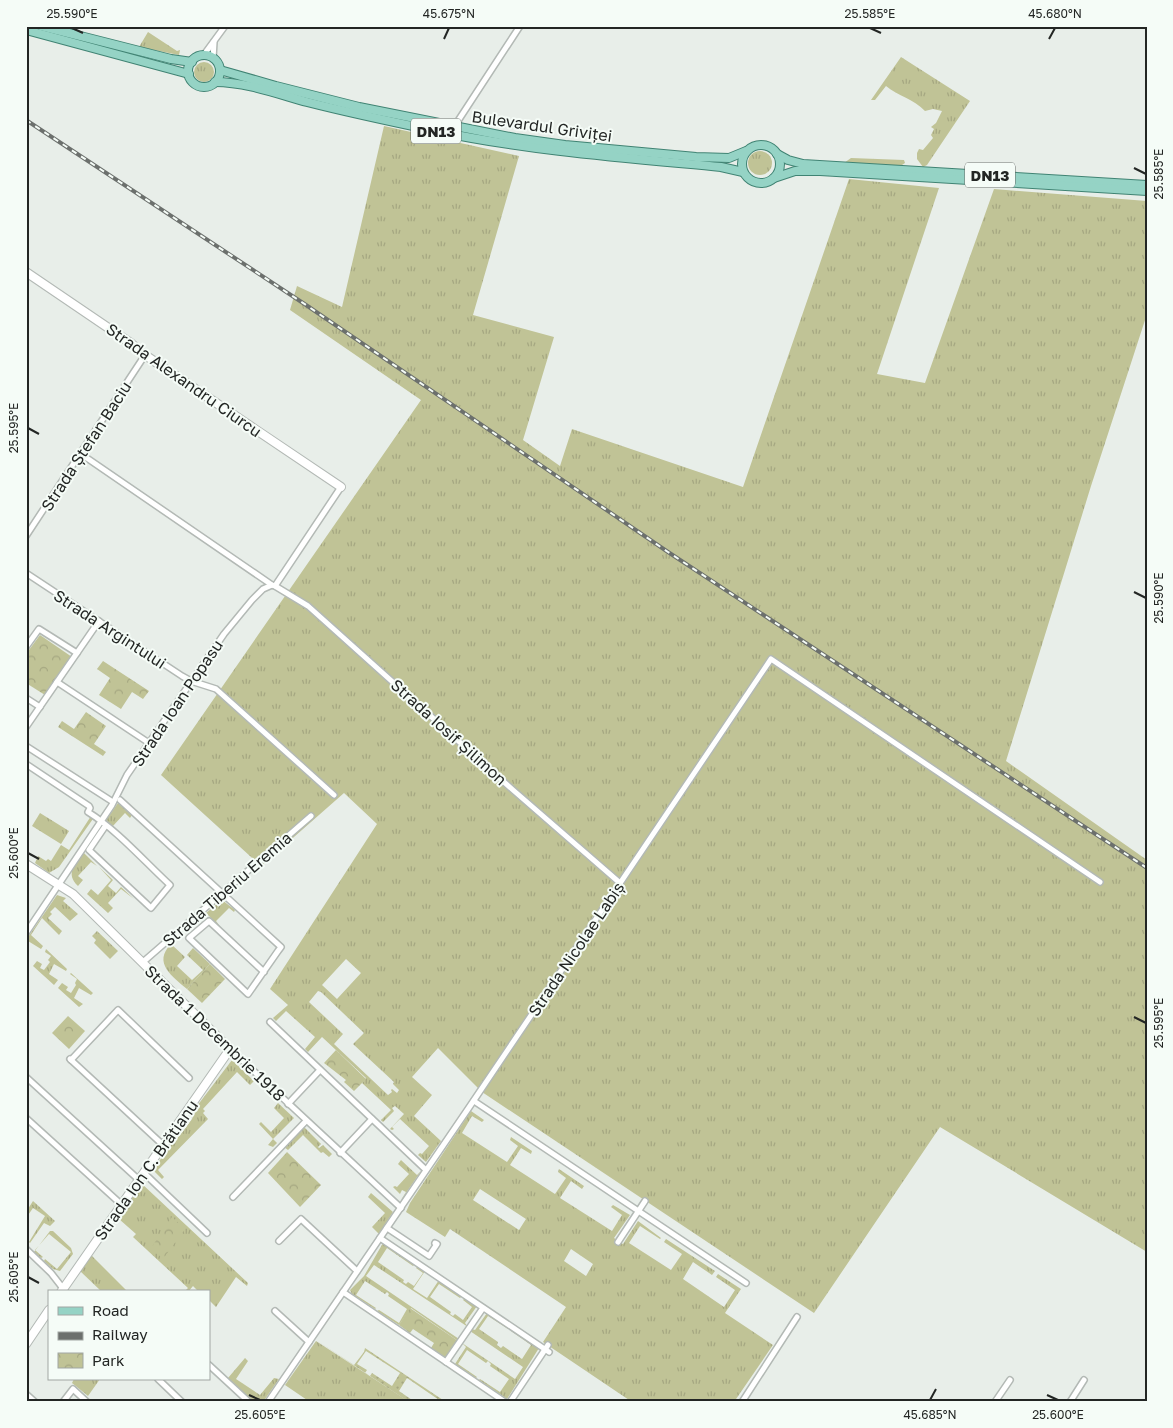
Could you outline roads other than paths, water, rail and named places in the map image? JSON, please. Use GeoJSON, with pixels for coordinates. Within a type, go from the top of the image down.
{"type":"FeatureCollection","features":[{"type":"Feature","properties":{"kind":"main road"},"geometry":{"type":"LineString","coordinates":[[41,26],[171,59],[192,62]]}},
{"type":"Feature","properties":{"kind":"main road","name":"DN13"},"geometry":{"type":"LineString","coordinates":[[26,30],[189,74],[193,82],[198,86],[209,86],[215,82]]}},
{"type":"Feature","properties":{"kind":"main road"},"geometry":{"type":"LineString","coordinates":[[189,74],[192,62],[198,57],[203,56],[214,59],[220,70],[215,82]]}},
{"type":"Feature","properties":{"kind":"main road","name":"Bulevardul Griviței"},"geometry":{"type":"LineString","coordinates":[[220,70],[353,106],[454,127],[558,144],[678,156],[729,158],[746,151]]}},
{"type":"Feature","properties":{"kind":"main road","name":"Bulevardul Griviței"},"geometry":{"type":"LineString","coordinates":[[215,82],[237,84],[350,112],[441,132],[514,145],[578,154],[721,167],[743,172]]}},
{"type":"Feature","properties":{"kind":"main road"},"geometry":{"type":"LineString","coordinates":[[743,172],[741,161],[746,151],[762,144],[768,146],[777,154],[780,164],[774,178]]}},
{"type":"Feature","properties":{"kind":"main road","name":"DN13"},"geometry":{"type":"LineString","coordinates":[[777,154],[796,162],[1147,184]]}},
{"type":"Feature","properties":{"kind":"main road"},"geometry":{"type":"LineString","coordinates":[[774,178],[794,172],[820,171],[1147,191]]}},
{"type":"Feature","properties":{"kind":"main road","name":"DN13"},"geometry":{"type":"LineString","coordinates":[[743,172],[747,178],[756,183],[762,183],[774,178]]}},
{"type":"Feature","properties":{"kind":"street"},"geometry":{"type":"LineString","coordinates":[[203,56],[224,26]]}},
{"type":"Feature","properties":{"kind":"street"},"geometry":{"type":"LineString","coordinates":[[454,127],[520,26]]}},
{"type":"Feature","properties":{"kind":"street"},"geometry":{"type":"LineString","coordinates":[[214,41],[214,59]]}},
{"type":"Feature","properties":{"kind":"street","name":"Strada Alexandru Ciurcu"},"geometry":{"type":"LineString","coordinates":[[26,272],[341,487]]}},
{"type":"Feature","properties":{"kind":"street","name":"Strada Ștefan Baciu"},"geometry":{"type":"LineString","coordinates":[[26,536],[145,355]]}},
{"type":"Feature","properties":{"kind":"street","name":"Strada Iosif Șilimon"},"geometry":{"type":"LineString","coordinates":[[80,454],[274,586],[308,606],[620,883]]}},
{"type":"Feature","properties":{"kind":"street","name":"Strada Ioan Popasu"},"geometry":{"type":"LineString","coordinates":[[26,933],[101,821],[123,782],[224,634],[263,589],[274,586],[341,487]]}},
{"type":"Feature","properties":{"kind":"street","name":"Strada Argintului"},"geometry":{"type":"LineString","coordinates":[[26,573],[191,682],[216,689],[334,795]]}},
{"type":"Feature","properties":{"kind":"street"},"geometry":{"type":"LineString","coordinates":[[26,727],[99,621]]}},
{"type":"Feature","properties":{"kind":"street"},"geometry":{"type":"LineString","coordinates":[[26,647],[39,629],[77,653]]}},
{"type":"Feature","properties":{"kind":"street","name":"Strada Nicolae Labiș"},"geometry":{"type":"LineString","coordinates":[[268,1402],[771,659],[1100,882]]}},
{"type":"Feature","properties":{"kind":"street"},"geometry":{"type":"LineString","coordinates":[[57,682],[149,744]]}},
{"type":"Feature","properties":{"kind":"street"},"geometry":{"type":"LineString","coordinates":[[26,698],[40,707]]}},
{"type":"Feature","properties":{"kind":"street"},"geometry":{"type":"LineString","coordinates":[[26,746],[113,802]]}},
{"type":"Feature","properties":{"kind":"street"},"geometry":{"type":"LineString","coordinates":[[26,764],[89,806],[88,812],[101,821],[170,885],[151,908],[89,850],[106,826]]}},
{"type":"Feature","properties":{"kind":"street"},"geometry":{"type":"LineString","coordinates":[[120,800],[281,947],[264,972],[248,994],[189,938],[209,921],[264,972]]}},
{"type":"Feature","properties":{"kind":"street","name":"Strada Tiberiu Eremia"},"geometry":{"type":"LineString","coordinates":[[143,962],[311,816]]}},
{"type":"Feature","properties":{"kind":"street","name":"Strada 1 Decembrie 1918"},"geometry":{"type":"LineString","coordinates":[[26,864],[73,894],[230,1049],[401,1208]]}},
{"type":"Feature","properties":{"kind":"street"},"geometry":{"type":"LineString","coordinates":[[190,921],[199,930]]}},
{"type":"Feature","properties":{"kind":"street"},"geometry":{"type":"LineString","coordinates":[[163,1146],[70,1059],[118,1010],[189,1078]]}},
{"type":"Feature","properties":{"kind":"street"},"geometry":{"type":"LineString","coordinates":[[270,1022],[426,1170]]}},
{"type":"Feature","properties":{"kind":"street","name":"Strada Ion C. Brătianu"},"geometry":{"type":"LineString","coordinates":[[64,1290],[100,1241],[138,1180],[230,1049]]}},
{"type":"Feature","properties":{"kind":"street"},"geometry":{"type":"LineString","coordinates":[[288,1104],[320,1070]]}},
{"type":"Feature","properties":{"kind":"street"},"geometry":{"type":"LineString","coordinates":[[26,1077],[138,1180]]}},
{"type":"Feature","properties":{"kind":"street"},"geometry":{"type":"LineString","coordinates":[[474,1100],[746,1282]]}},
{"type":"Feature","properties":{"kind":"street"},"geometry":{"type":"LineString","coordinates":[[26,1118],[122,1204]]}},
{"type":"Feature","properties":{"kind":"street"},"geometry":{"type":"LineString","coordinates":[[340,1153],[372,1119]]}},
{"type":"Feature","properties":{"kind":"street"},"geometry":{"type":"LineString","coordinates":[[233,1197],[306,1121]]}},
{"type":"Feature","properties":{"kind":"street"},"geometry":{"type":"LineString","coordinates":[[144,1173],[207,1234]]}},
{"type":"Feature","properties":{"kind":"street"},"geometry":{"type":"LineString","coordinates":[[618,1242],[645,1201]]}},
{"type":"Feature","properties":{"kind":"street"},"geometry":{"type":"LineString","coordinates":[[279,1241],[300,1219],[357,1271]]}},
{"type":"Feature","properties":{"kind":"street"},"geometry":{"type":"LineString","coordinates":[[387,1228],[429,1256],[437,1244],[435,1243]]}},
{"type":"Feature","properties":{"kind":"street"},"geometry":{"type":"LineString","coordinates":[[380,1238],[547,1349],[510,1402]]}},
{"type":"Feature","properties":{"kind":"street"},"geometry":{"type":"LineString","coordinates":[[26,1250],[51,1273],[62,1290]]}},
{"type":"Feature","properties":{"kind":"street"},"geometry":{"type":"LineString","coordinates":[[343,1292],[505,1402]]}},
{"type":"Feature","properties":{"kind":"street"},"geometry":{"type":"LineString","coordinates":[[446,1362],[483,1308]]}},
{"type":"Feature","properties":{"kind":"street"},"geometry":{"type":"LineString","coordinates":[[26,1344],[48,1311]]}},
{"type":"Feature","properties":{"kind":"street"},"geometry":{"type":"LineString","coordinates":[[274,1311],[308,1342]]}},
{"type":"Feature","properties":{"kind":"street"},"geometry":{"type":"LineString","coordinates":[[742,1402],[797,1317]]}},
{"type":"Feature","properties":{"kind":"street"},"geometry":{"type":"LineString","coordinates":[[210,1366],[249,1402]]}},
{"type":"Feature","properties":{"kind":"street"},"geometry":{"type":"LineString","coordinates":[[159,1380],[182,1402]]}},
{"type":"Feature","properties":{"kind":"street"},"geometry":{"type":"LineString","coordinates":[[995,1402],[1010,1380]]}},
{"type":"Feature","properties":{"kind":"street"},"geometry":{"type":"LineString","coordinates":[[1070,1402],[1084,1380]]}},
{"type":"Feature","properties":{"kind":"street"},"geometry":{"type":"LineString","coordinates":[[64,1402],[73,1389],[87,1402]]}},
{"type":"Feature","properties":{"kind":"street"},"geometry":{"type":"LineString","coordinates":[[26,1394],[35,1402]]}},
{"type":"Feature","properties":{"kind":"railway"},"geometry":{"type":"LineString","coordinates":[[26,120],[306,305],[668,552],[1147,868]]}}]}
